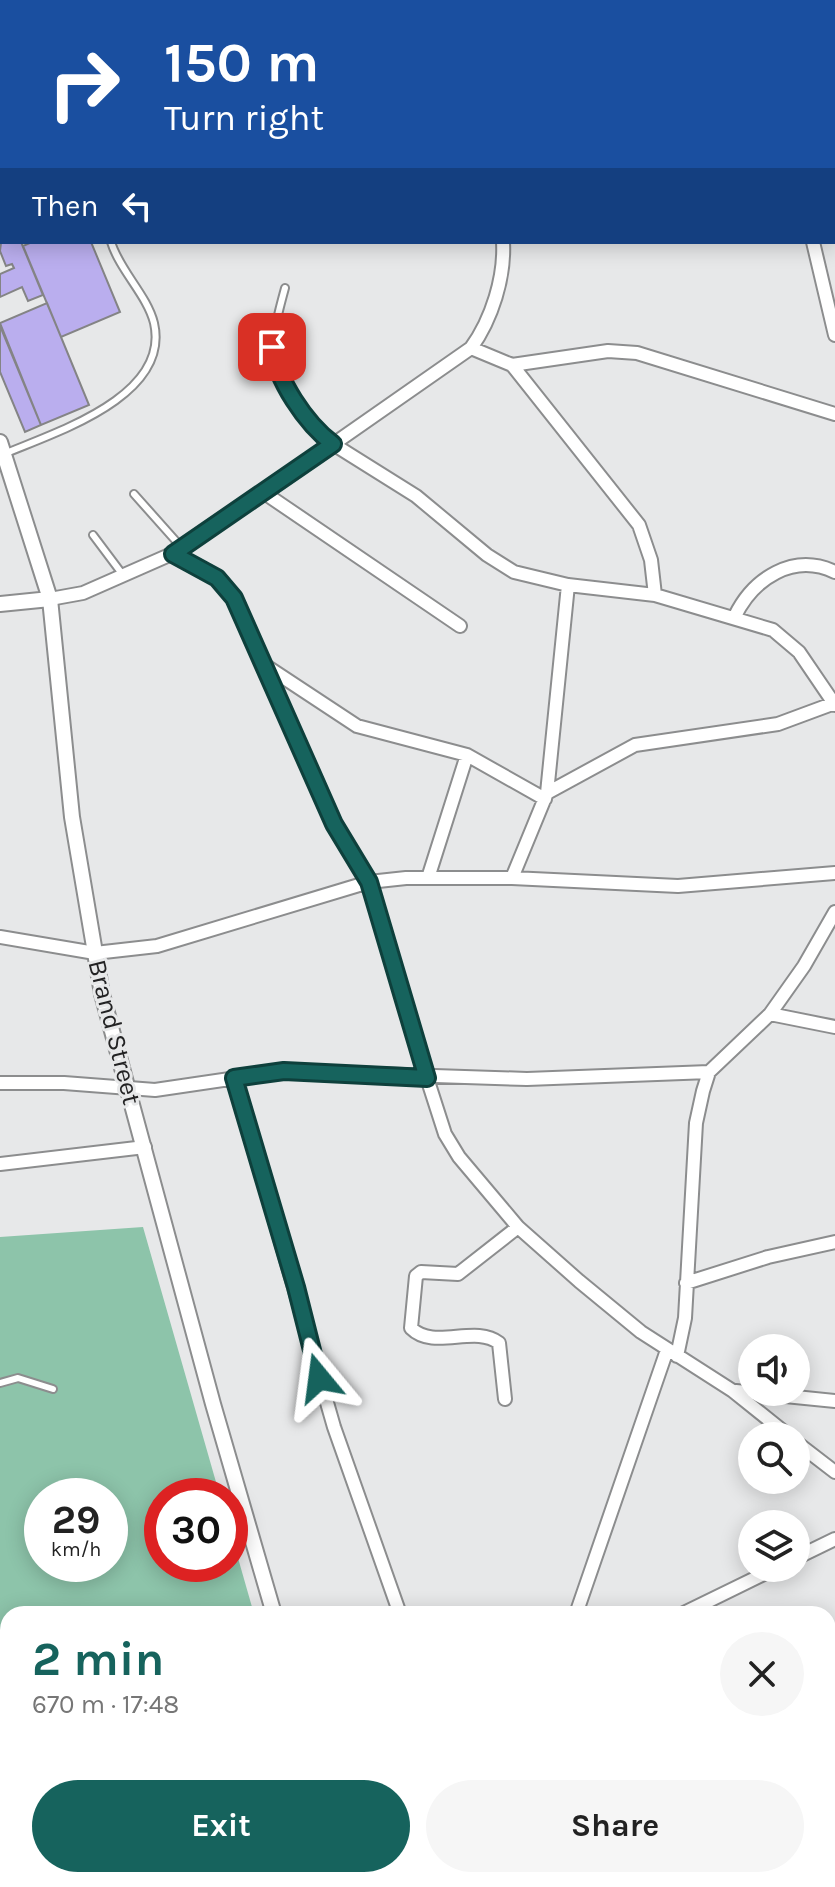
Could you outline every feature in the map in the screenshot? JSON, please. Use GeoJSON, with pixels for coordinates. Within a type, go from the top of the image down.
{"type":"FeatureCollection","features":[{"type":"Feature","properties":{"kind":"street"},"geometry":{"type":"LineString","coordinates":[[0,604],[83,593],[178,551],[471,348],[480,335],[495,295],[503,244]]}},
{"type":"Feature","properties":{"kind":"street"},"geometry":{"type":"LineString","coordinates":[[813,244],[835,335]]}},
{"type":"Feature","properties":{"kind":"street"},"geometry":{"type":"LineString","coordinates":[[471,348],[512,365],[639,525],[651,560],[655,595]]}},
{"type":"Feature","properties":{"kind":"street"},"geometry":{"type":"LineString","coordinates":[[512,365],[608,351],[637,353],[835,414]]}},
{"type":"Feature","properties":{"kind":"street"},"geometry":{"type":"LineString","coordinates":[[333,444],[416,496],[514,572],[568,585],[655,595],[735,616],[773,630],[791,644],[808,664],[834,704],[778,724],[635,745],[546,796]]}},
{"type":"Feature","properties":{"kind":"street","name":"Brand Street"},"geometry":{"type":"LineString","coordinates":[[2,448],[50,599],[72,817],[102,994],[213,1404],[272,1606]]}},
{"type":"Feature","properties":{"kind":"street"},"geometry":{"type":"LineString","coordinates":[[263,492],[460,626]]}},
{"type":"Feature","properties":{"kind":"street"},"geometry":{"type":"LineString","coordinates":[[178,551],[217,578],[234,598],[334,824],[369,882],[445,1134],[459,1157],[518,1227],[579,1281],[672,1353],[733,1391],[772,1422]]}},
{"type":"Feature","properties":{"kind":"street"},"geometry":{"type":"LineString","coordinates":[[735,616],[752,587],[775,574],[811,565],[835,572]]}},
{"type":"Feature","properties":{"kind":"street"},"geometry":{"type":"LineString","coordinates":[[512,878],[546,796],[568,585]]}},
{"type":"Feature","properties":{"kind":"street"},"geometry":{"type":"LineString","coordinates":[[262,663],[357,726],[467,755],[546,796]]}},
{"type":"Feature","properties":{"kind":"street"},"geometry":{"type":"LineString","coordinates":[[428,878],[467,755]]}},
{"type":"Feature","properties":{"kind":"street"},"geometry":{"type":"LineString","coordinates":[[0,937],[95,953],[157,946],[369,882],[512,878],[678,886],[835,873]]}},
{"type":"Feature","properties":{"kind":"street"},"geometry":{"type":"LineString","coordinates":[[579,1606],[685,1318],[696,1123],[709,1072],[770,1014],[804,966],[835,912]]}},
{"type":"Feature","properties":{"kind":"street"},"geometry":{"type":"LineString","coordinates":[[770,1014],[835,1027]]}},
{"type":"Feature","properties":{"kind":"street"},"geometry":{"type":"LineString","coordinates":[[0,1083],[171,1089],[284,1071],[527,1079],[709,1072]]}},
{"type":"Feature","properties":{"kind":"street"},"geometry":{"type":"LineString","coordinates":[[234,1078],[334,1427],[397,1606]]}},
{"type":"Feature","properties":{"kind":"street"},"geometry":{"type":"LineString","coordinates":[[0,1164],[145,1147]]}},
{"type":"Feature","properties":{"kind":"street"},"geometry":{"type":"LineString","coordinates":[[505,1399],[499,1343],[484,1338],[425,1338],[411,1328],[410,1318],[416,1276],[421,1272],[458,1274],[518,1227]]}},
{"type":"Feature","properties":{"kind":"street"},"geometry":{"type":"LineString","coordinates":[[686,1283],[768,1257],[835,1242]]}},
{"type":"Feature","properties":{"kind":"street"},"geometry":{"type":"LineString","coordinates":[[733,1391],[835,1401]]}},
{"type":"Feature","properties":{"kind":"street"},"geometry":{"type":"LineString","coordinates":[[810,1453],[835,1472]]}},
{"type":"Feature","properties":{"kind":"street"},"geometry":{"type":"LineString","coordinates":[[810,1551],[835,1539]]}},
{"type":"Feature","properties":{"kind":"street"},"geometry":{"type":"LineString","coordinates":[[698,1606],[747,1582]]}},
{"type":"Feature","properties":{"kind":"lane"},"geometry":{"type":"LineString","coordinates":[[2,448],[105,411],[140,376],[152,351],[154,324],[112,244]]}},
{"type":"Feature","properties":{"kind":"lane"},"geometry":{"type":"LineString","coordinates":[[285,288],[273,332],[274,360],[280,375],[313,424],[333,444]]}},
{"type":"Feature","properties":{"kind":"lane"},"geometry":{"type":"LineString","coordinates":[[134,494],[178,551]]}},
{"type":"Feature","properties":{"kind":"lane"},"geometry":{"type":"LineString","coordinates":[[93,535],[123,575]]}},
{"type":"Feature","properties":{"kind":"lane"},"geometry":{"type":"LineString","coordinates":[[0,1383],[18,1378],[53,1389]]}},
{"type":"Feature","properties":{"kind":"green space"},"geometry":{"type":"Polygon","coordinates":[[[143,1227],[215,1478],[144,1478],[144,1582],[245,1582],[252,1606],[0,1606],[0,1237],[143,1227]]]}},
{"type":"Feature","properties":{"kind":"building"},"geometry":{"type":"Polygon","coordinates":[[[1,244],[22,244],[43,295],[28,301],[22,287],[0,297],[0,274],[14,268],[12,264],[6,266],[0,251],[1,244]]]}},
{"type":"Feature","properties":{"kind":"building"},"geometry":{"type":"Polygon","coordinates":[[[92,244],[120,312],[61,337],[23,246],[92,244]]]}},
{"type":"Feature","properties":{"kind":"building"},"geometry":{"type":"Polygon","coordinates":[[[47,303],[89,405],[41,425],[0,323],[47,303]]]}},
{"type":"Feature","properties":{"kind":"building"},"geometry":{"type":"Polygon","coordinates":[[[0,326],[41,425],[25,432],[0,372],[0,326]]]}},
{"type":"Feature","properties":{"kind":"route"},"geometry":{"type":"LineString","coordinates":[[272,347],[280,375],[313,424],[333,444],[173,554],[217,578],[234,598],[334,824],[369,882],[427,1078],[284,1071],[234,1078],[296,1287],[319,1378]]}}]}
